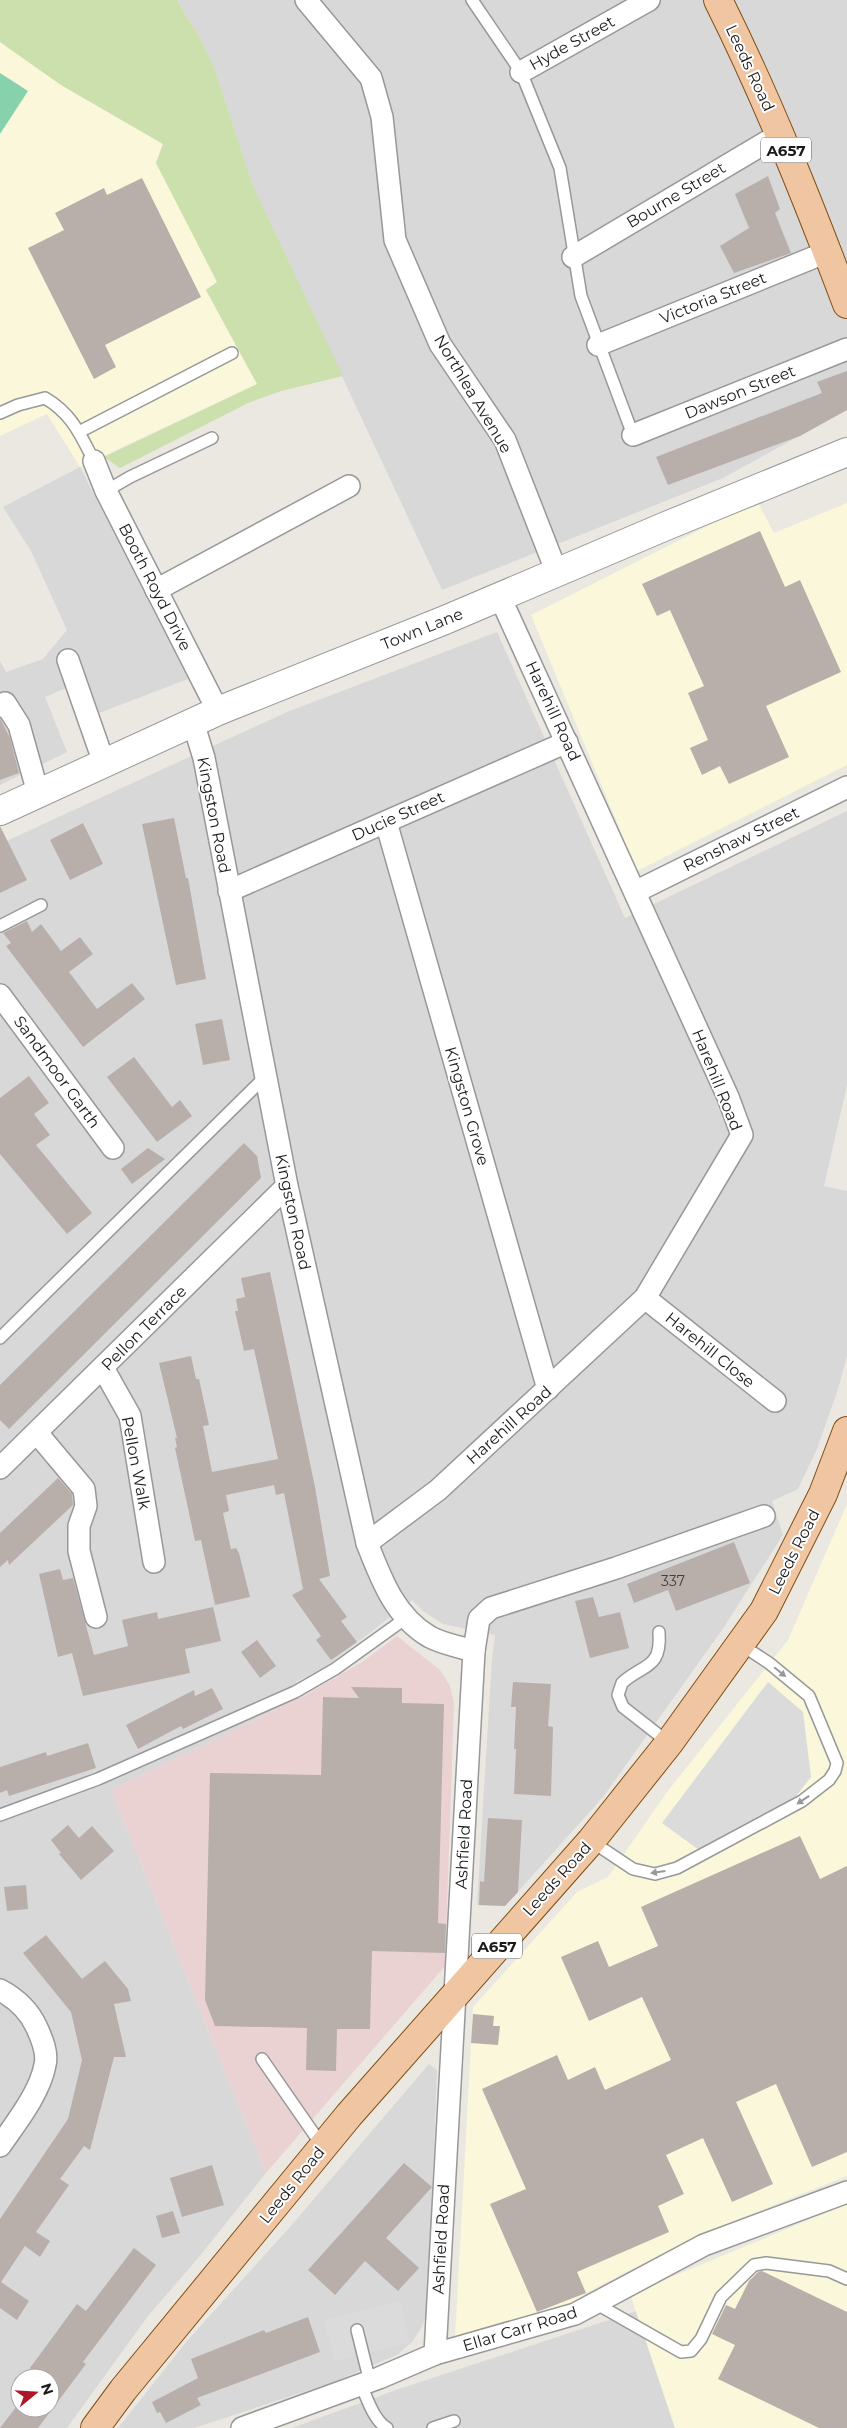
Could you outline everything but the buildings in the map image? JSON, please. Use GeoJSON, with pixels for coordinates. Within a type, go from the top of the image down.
{"type":"FeatureCollection","features":[{"type":"Feature","properties":{"kind":"main road","name":"Leeds Road"},"geometry":{"type":"LineString","coordinates":[[718,0],[745,54],[780,134],[847,304]]}},
{"type":"Feature","properties":{"kind":"main road","name":"Leeds Road"},"geometry":{"type":"LineString","coordinates":[[95,2428],[123,2390],[323,2147],[455,1992],[591,1841],[668,1743],[764,1611],[812,1518],[847,1431]]}},
{"type":"Feature","properties":{"kind":"street","name":"Northlea Avenue"},"geometry":{"type":"LineString","coordinates":[[306,0],[372,78],[382,117],[395,240],[440,344],[505,440],[557,573]]}},
{"type":"Feature","properties":{"kind":"street","name":"Hyde Street"},"geometry":{"type":"LineString","coordinates":[[521,72],[649,0]]}},
{"type":"Feature","properties":{"kind":"street","name":"Bourne Street"},"geometry":{"type":"LineString","coordinates":[[573,257],[780,134]]}},
{"type":"Feature","properties":{"kind":"street","name":"Victoria Street"},"geometry":{"type":"LineString","coordinates":[[598,344],[827,252]]}},
{"type":"Feature","properties":{"kind":"street","name":"Dawson Street"},"geometry":{"type":"LineString","coordinates":[[633,435],[847,349]]}},
{"type":"Feature","properties":{"kind":"street","name":"Town Lane"},"geometry":{"type":"LineString","coordinates":[[3,803],[38,792],[218,711],[500,597],[666,526],[847,452]]}},
{"type":"Feature","properties":{"kind":"street","name":"Booth Royd Drive"},"geometry":{"type":"LineString","coordinates":[[94,462],[106,491],[218,711]]}},
{"type":"Feature","properties":{"kind":"street"},"geometry":{"type":"LineString","coordinates":[[156,590],[349,486]]}},
{"type":"Feature","properties":{"kind":"street","name":"Harehill Road"},"geometry":{"type":"LineString","coordinates":[[367,1543],[438,1490],[645,1298],[742,1135],[728,1097],[500,597]]}},
{"type":"Feature","properties":{"kind":"street"},"geometry":{"type":"LineString","coordinates":[[68,660],[104,763]]}},
{"type":"Feature","properties":{"kind":"street"},"geometry":{"type":"LineString","coordinates":[[0,706],[5,703],[19,725],[38,792]]}},
{"type":"Feature","properties":{"kind":"street","name":"Kingston Road"},"geometry":{"type":"LineString","coordinates":[[193,722],[204,758],[287,1186],[367,1543],[384,1584],[397,1607],[406,1618],[431,1638],[474,1651]]}},
{"type":"Feature","properties":{"kind":"street","name":"Ducie Street"},"geometry":{"type":"LineString","coordinates":[[229,891],[567,742]]}},
{"type":"Feature","properties":{"kind":"street","name":"Renshaw Street"},"geometry":{"type":"LineString","coordinates":[[635,892],[847,787]]}},
{"type":"Feature","properties":{"kind":"street","name":"Kingston Grove"},"geometry":{"type":"LineString","coordinates":[[386,822],[548,1389]]}},
{"type":"Feature","properties":{"kind":"street","name":"Sandmoor Garth"},"geometry":{"type":"LineString","coordinates":[[0,996],[113,1148]]}},
{"type":"Feature","properties":{"kind":"street","name":"Pellon Terrace"},"geometry":{"type":"LineString","coordinates":[[0,1468],[287,1186]]}},
{"type":"Feature","properties":{"kind":"street","name":"Harehill Close"},"geometry":{"type":"LineString","coordinates":[[645,1298],[774,1401]]}},
{"type":"Feature","properties":{"kind":"street","name":"Pellon Walk"},"geometry":{"type":"LineString","coordinates":[[103,1368],[130,1416],[154,1562]]}},
{"type":"Feature","properties":{"kind":"street"},"geometry":{"type":"LineString","coordinates":[[36,1433],[84,1489],[86,1506],[77,1537],[96,1617]]}},
{"type":"Feature","properties":{"kind":"street","name":"Ashfield Road"},"geometry":{"type":"LineString","coordinates":[[435,2354],[474,1651],[479,1619],[490,1608],[616,1568],[764,1516]]}},
{"type":"Feature","properties":{"kind":"street"},"geometry":{"type":"LineString","coordinates":[[0,1990],[15,1998],[31,2016],[44,2042],[46,2065],[30,2103],[0,2146]]}},
{"type":"Feature","properties":{"kind":"street","name":"Ellar Carr Road"},"geometry":{"type":"LineString","coordinates":[[242,2428],[365,2383],[435,2354],[575,2314],[704,2245],[847,2192]]}},
{"type":"Feature","properties":{"kind":"lane"},"geometry":{"type":"LineString","coordinates":[[472,0],[521,72],[560,168],[580,296],[633,435]]}},
{"type":"Feature","properties":{"kind":"lane"},"geometry":{"type":"LineString","coordinates":[[79,432],[232,353]]}},
{"type":"Feature","properties":{"kind":"lane"},"geometry":{"type":"LineString","coordinates":[[0,413],[18,405],[45,398],[56,404],[74,422],[94,462]]}},
{"type":"Feature","properties":{"kind":"lane"},"geometry":{"type":"LineString","coordinates":[[106,491],[130,477],[212,438]]}},
{"type":"Feature","properties":{"kind":"lane"},"geometry":{"type":"LineString","coordinates":[[0,926],[41,905]]}},
{"type":"Feature","properties":{"kind":"lane"},"geometry":{"type":"LineString","coordinates":[[0,1338],[266,1077]]}},
{"type":"Feature","properties":{"kind":"lane"},"geometry":{"type":"LineString","coordinates":[[0,1815],[98,1780],[295,1692],[342,1664],[406,1618]]}},
{"type":"Feature","properties":{"kind":"lane"},"geometry":{"type":"LineString","coordinates":[[659,1632],[660,1643],[652,1663],[622,1683],[618,1695],[623,1707],[668,1743]]}},
{"type":"Feature","properties":{"kind":"lane"},"geometry":{"type":"LineString","coordinates":[[591,1841],[633,1870],[655,1874],[678,1868],[802,1801],[829,1780],[835,1772],[837,1763],[809,1696],[769,1663],[740,1644]]}},
{"type":"Feature","properties":{"kind":"lane"},"geometry":{"type":"LineString","coordinates":[[262,2059],[323,2147]]}},
{"type":"Feature","properties":{"kind":"lane"},"geometry":{"type":"LineString","coordinates":[[594,2303],[680,2352],[691,2351],[700,2339],[722,2297],[754,2265],[766,2263],[829,2271],[847,2280]]}},
{"type":"Feature","properties":{"kind":"lane"},"geometry":{"type":"LineString","coordinates":[[357,2330],[365,2383],[373,2410],[383,2426],[387,2428]]}},
{"type":"Feature","properties":{"kind":"lane"},"geometry":{"type":"LineString","coordinates":[[433,2428],[454,2421]]}},
{"type":"Feature","properties":{"kind":"shaded area"},"geometry":{"type":"Polygon","coordinates":[[[177,0],[847,0],[847,410],[723,478],[442,590],[253,186],[214,67],[200,38],[177,0]]]}},
{"type":"Feature","properties":{"kind":"shaded area"},"geometry":{"type":"Polygon","coordinates":[[[0,42],[61,85],[163,144],[156,163],[218,282],[206,290],[257,384],[80,467],[47,414],[0,436],[0,42]]]}},
{"type":"Feature","properties":{"kind":"shaded area"},"geometry":{"type":"Polygon","coordinates":[[[80,467],[188,679],[99,713],[87,679],[45,697],[67,752],[0,785],[0,661],[6,672],[43,659],[67,630],[31,551],[3,507],[80,467]]]}},
{"type":"Feature","properties":{"kind":"shaded area"},"geometry":{"type":"Polygon","coordinates":[[[757,501],[774,533],[847,503],[847,765],[637,871],[531,615],[757,501]]]}},
{"type":"Feature","properties":{"kind":"shaded area"},"geometry":{"type":"Polygon","coordinates":[[[497,632],[625,918],[847,811],[847,1085],[824,1186],[847,1191],[847,1356],[838,1389],[817,1449],[798,1489],[772,1501],[783,1535],[722,1630],[603,1797],[505,1906],[477,1905],[495,1635],[443,1624],[423,1611],[412,1600],[327,1666],[296,1682],[304,1696],[111,1790],[266,2173],[199,2257],[148,2316],[67,2428],[0,2428],[0,844],[287,712],[497,632]]]}},
{"type":"Feature","properties":{"kind":"shaded area"},"geometry":{"type":"Polygon","coordinates":[[[847,1504],[847,2176],[701,2234],[586,2293],[572,2305],[455,2337],[473,2007],[577,1892],[608,1877],[667,1792],[788,1640],[847,1504]]]}},
{"type":"Feature","properties":{"kind":"shaded area"},"geometry":{"type":"Polygon","coordinates":[[[397,1636],[440,1670],[450,1686],[454,1704],[445,1966],[266,2173],[111,1790],[304,1696],[362,1662],[397,1636]]]}},
{"type":"Feature","properties":{"kind":"shaded area"},"geometry":{"type":"Polygon","coordinates":[[[768,1682],[803,1712],[811,1777],[778,1819],[699,1850],[662,1823],[768,1682]]]}},
{"type":"Feature","properties":{"kind":"shaded area"},"geometry":{"type":"Polygon","coordinates":[[[429,2064],[437,2070],[428,2309],[422,2327],[412,2342],[397,2355],[331,2383],[194,2428],[118,2428],[187,2341],[290,2227],[429,2064]]]}},
{"type":"Feature","properties":{"kind":"shaded area"},"geometry":{"type":"Polygon","coordinates":[[[847,2204],[847,2428],[675,2428],[630,2294],[847,2204]]]}},
{"type":"Feature","properties":{"kind":"shaded area"},"geometry":{"type":"Polygon","coordinates":[[[400,2301],[410,2342],[335,2361],[324,2320],[400,2301]]]}},
{"type":"Feature","properties":{"kind":"shaded area"},"geometry":{"type":"Polygon","coordinates":[[[636,2311],[675,2428],[292,2428],[396,2390],[636,2311]]]}},
{"type":"Feature","properties":{"kind":"green space"},"geometry":{"type":"Polygon","coordinates":[[[0,0],[177,0],[200,38],[214,67],[253,186],[343,376],[281,391],[248,403],[120,468],[104,457],[257,384],[206,290],[217,282],[156,163],[163,144],[61,85],[0,42],[0,0]]]}},
{"type":"Feature","properties":{"kind":"green space"},"geometry":{"type":"Polygon","coordinates":[[[0,73],[28,91],[0,134],[0,73]]]}}]}
